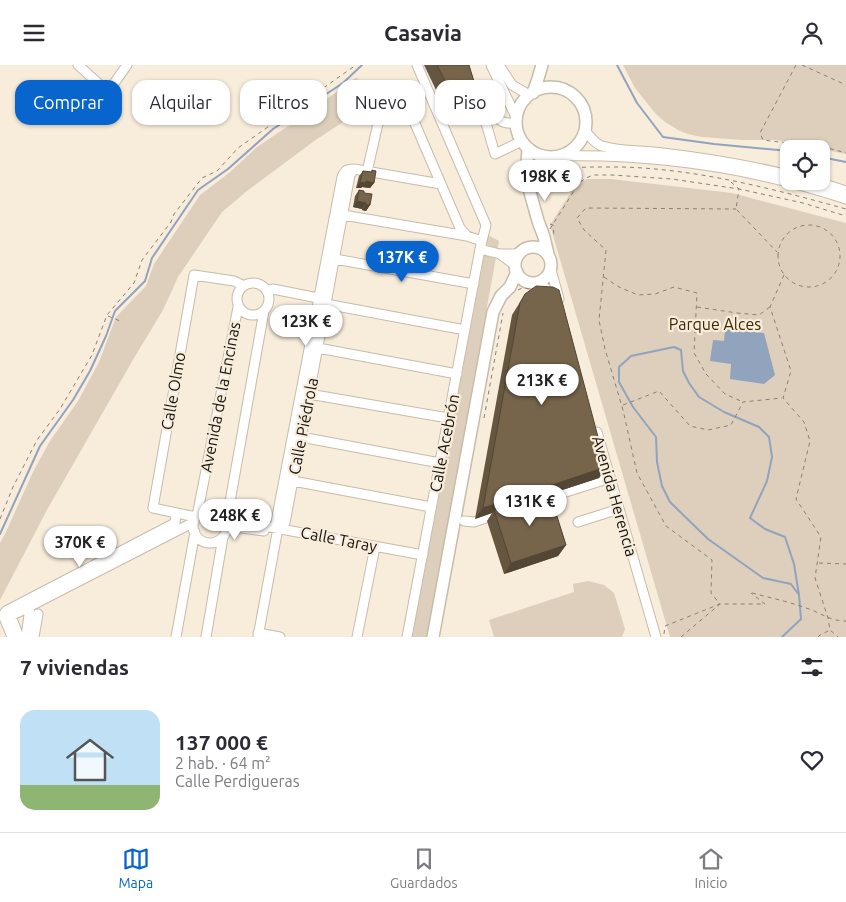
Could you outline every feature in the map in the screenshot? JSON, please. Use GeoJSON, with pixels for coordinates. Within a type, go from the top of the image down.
{"type":"FeatureCollection","features":[{"type":"Feature","properties":{"kind":"main road"},"geometry":{"type":"LineString","coordinates":[[531,94],[542,88],[554,87],[564,89],[580,102],[586,121],[585,131],[579,144],[574,149],[561,156],[546,157],[525,145],[519,135],[516,121],[520,106],[531,94],[543,65]]}},
{"type":"Feature","properties":{"kind":"main road"},"geometry":{"type":"LineString","coordinates":[[543,65],[554,87]]}},
{"type":"Feature","properties":{"kind":"main road"},"geometry":{"type":"LineString","coordinates":[[525,145],[528,190],[547,233],[548,254]]}},
{"type":"Feature","properties":{"kind":"main road"},"geometry":{"type":"LineString","coordinates":[[528,190],[532,176],[546,157]]}},
{"type":"Feature","properties":{"kind":"main road"},"geometry":{"type":"LineString","coordinates":[[535,246],[547,233]]}},
{"type":"Feature","properties":{"kind":"main road"},"geometry":{"type":"LineString","coordinates":[[433,637],[493,312],[500,296],[512,290],[533,285],[548,276],[552,262],[548,254],[535,246],[523,249],[517,264],[512,290]]}},
{"type":"Feature","properties":{"kind":"main road"},"geometry":{"type":"LineString","coordinates":[[517,264],[521,278],[533,285]]}},
{"type":"Feature","properties":{"kind":"street"},"geometry":{"type":"LineString","coordinates":[[78,65],[108,92],[127,65]]}},
{"type":"Feature","properties":{"kind":"street","name":"Calle Acebrón"},"geometry":{"type":"LineString","coordinates":[[407,637],[486,225],[417,65]]}},
{"type":"Feature","properties":{"kind":"street"},"geometry":{"type":"LineString","coordinates":[[491,65],[516,121],[508,124],[502,122],[493,110],[484,113],[495,153],[525,145]]}},
{"type":"Feature","properties":{"kind":"street"},"geometry":{"type":"LineString","coordinates":[[499,65],[512,85],[531,94]]}},
{"type":"Feature","properties":{"kind":"street"},"geometry":{"type":"LineString","coordinates":[[367,172],[384,97],[395,91],[404,98],[460,228],[467,236],[481,245],[517,264]]}},
{"type":"Feature","properties":{"kind":"street"},"geometry":{"type":"LineString","coordinates":[[585,131],[600,145],[615,149],[692,156],[780,173]]}},
{"type":"Feature","properties":{"kind":"street"},"geometry":{"type":"LineString","coordinates":[[561,156],[633,158],[698,165],[760,176],[846,199]]}},
{"type":"Feature","properties":{"kind":"street"},"geometry":{"type":"LineString","coordinates":[[280,637],[258,635],[318,298],[344,171],[354,169],[441,184]]}},
{"type":"Feature","properties":{"kind":"street","name":"Calle Piédrola"},"geometry":{"type":"LineString","coordinates":[[277,529],[285,523],[350,175],[354,169]]}},
{"type":"Feature","properties":{"kind":"street"},"geometry":{"type":"LineString","coordinates":[[830,186],[846,191]]}},
{"type":"Feature","properties":{"kind":"street"},"geometry":{"type":"LineString","coordinates":[[343,215],[467,236]]}},
{"type":"Feature","properties":{"kind":"street"},"geometry":{"type":"LineString","coordinates":[[335,259],[474,283]]}},
{"type":"Feature","properties":{"kind":"street"},"geometry":{"type":"LineString","coordinates":[[551,270],[561,306]]}},
{"type":"Feature","properties":{"kind":"street","name":"Calle Olmo"},"geometry":{"type":"LineString","coordinates":[[176,513],[153,508],[194,275],[234,281],[244,286]]}},
{"type":"Feature","properties":{"kind":"street"},"geometry":{"type":"LineString","coordinates":[[258,284],[266,290],[269,297],[268,305],[259,315],[247,315],[238,307],[237,295],[244,286],[258,284]]}},
{"type":"Feature","properties":{"kind":"street"},"geometry":{"type":"LineString","coordinates":[[533,285],[558,296]]}},
{"type":"Feature","properties":{"kind":"street"},"geometry":{"type":"LineString","coordinates":[[266,290],[273,289],[318,298]]}},
{"type":"Feature","properties":{"kind":"street"},"geometry":{"type":"LineString","coordinates":[[326,304],[465,330]]}},
{"type":"Feature","properties":{"kind":"street","name":"Avenida de la Encinas"},"geometry":{"type":"LineString","coordinates":[[176,637],[195,522],[238,307]]}},
{"type":"Feature","properties":{"kind":"street","name":"Avenida de la Encinas"},"geometry":{"type":"LineString","coordinates":[[226,521],[264,311]]}},
{"type":"Feature","properties":{"kind":"street"},"geometry":{"type":"LineString","coordinates":[[318,348],[457,374]]}},
{"type":"Feature","properties":{"kind":"street"},"geometry":{"type":"LineString","coordinates":[[309,394],[448,418]]}},
{"type":"Feature","properties":{"kind":"street","name":"Avenida Herencia"},"geometry":{"type":"LineString","coordinates":[[594,421],[656,637]]}},
{"type":"Feature","properties":{"kind":"street"},"geometry":{"type":"LineString","coordinates":[[301,437],[440,463]]}},
{"type":"Feature","properties":{"kind":"street"},"geometry":{"type":"LineString","coordinates":[[528,504],[610,478]]}},
{"type":"Feature","properties":{"kind":"street"},"geometry":{"type":"LineString","coordinates":[[293,481],[432,507]]}},
{"type":"Feature","properties":{"kind":"street"},"geometry":{"type":"LineString","coordinates":[[18,637],[11,616],[195,522],[201,512],[208,509],[221,513],[226,521],[226,532],[223,537],[206,637]]}},
{"type":"Feature","properties":{"kind":"street"},"geometry":{"type":"LineString","coordinates":[[578,522],[619,509]]}},
{"type":"Feature","properties":{"kind":"street"},"geometry":{"type":"LineString","coordinates":[[464,521],[474,522],[510,510]]}},
{"type":"Feature","properties":{"kind":"street"},"geometry":{"type":"LineString","coordinates":[[12,637],[3,615],[6,611],[175,523],[176,513],[195,522]]}},
{"type":"Feature","properties":{"kind":"street","name":"Calle Taray"},"geometry":{"type":"LineString","coordinates":[[226,521],[277,529],[422,558]]}},
{"type":"Feature","properties":{"kind":"street"},"geometry":{"type":"LineString","coordinates":[[195,522],[199,539],[207,543],[216,542],[223,537]]}},
{"type":"Feature","properties":{"kind":"street","name":"Calle Taray"},"geometry":{"type":"LineString","coordinates":[[277,529],[374,551],[422,558]]}},
{"type":"Feature","properties":{"kind":"street"},"geometry":{"type":"LineString","coordinates":[[356,637],[374,551]]}},
{"type":"Feature","properties":{"kind":"street"},"geometry":{"type":"LineString","coordinates":[[26,637],[30,607]]}},
{"type":"Feature","properties":{"kind":"street"},"geometry":{"type":"LineString","coordinates":[[34,637],[38,614]]}},
{"type":"Feature","properties":{"kind":"path"},"geometry":{"type":"LineString","coordinates":[[327,85],[356,65]]}},
{"type":"Feature","properties":{"kind":"path"},"geometry":{"type":"LineString","coordinates":[[796,65],[760,133],[763,140],[828,148],[846,153]]}},
{"type":"Feature","properties":{"kind":"path"},"geometry":{"type":"LineString","coordinates":[[802,65],[846,85]]}},
{"type":"Feature","properties":{"kind":"path"},"geometry":{"type":"LineString","coordinates":[[0,519],[13,487],[37,440],[60,409],[92,355],[107,315],[134,283],[142,260],[202,178],[217,171],[238,148],[271,125]]}},
{"type":"Feature","properties":{"kind":"path"},"geometry":{"type":"LineString","coordinates":[[544,169],[622,167],[654,169],[729,180],[846,209]]}},
{"type":"Feature","properties":{"kind":"path"},"geometry":{"type":"LineString","coordinates":[[547,233],[579,183],[592,175],[672,179],[739,189],[803,203],[846,216]]}},
{"type":"Feature","properties":{"kind":"path"},"geometry":{"type":"LineString","coordinates":[[729,180],[739,189]]}},
{"type":"Feature","properties":{"kind":"path"},"geometry":{"type":"LineString","coordinates":[[736,209],[739,189]]}},
{"type":"Feature","properties":{"kind":"path"},"geometry":{"type":"LineString","coordinates":[[720,604],[711,593],[712,560],[666,526],[637,473],[622,405],[605,349],[600,320],[606,250],[584,230],[577,218],[586,209],[736,209],[778,253]]}},
{"type":"Feature","properties":{"kind":"path"},"geometry":{"type":"LineString","coordinates":[[547,233],[553,225]]}},
{"type":"Feature","properties":{"kind":"path"},"geometry":{"type":"LineString","coordinates":[[547,233],[553,225]]}},
{"type":"Feature","properties":{"kind":"path"},"geometry":{"type":"LineString","coordinates":[[816,225],[834,237],[839,247],[840,258],[838,268],[832,277],[823,284],[813,287],[802,287],[792,283],[784,275],[780,269],[778,253],[780,243],[786,234],[795,227],[816,225]]}},
{"type":"Feature","properties":{"kind":"path"},"geometry":{"type":"LineString","coordinates":[[697,307],[759,315],[770,307],[784,275]]}},
{"type":"Feature","properties":{"kind":"path"},"geometry":{"type":"LineString","coordinates":[[604,277],[619,287],[638,295],[655,294],[674,287],[698,293],[694,353],[706,374],[725,394],[743,401],[783,398]]}},
{"type":"Feature","properties":{"kind":"path"},"geometry":{"type":"LineString","coordinates":[[512,290],[533,285]]}},
{"type":"Feature","properties":{"kind":"path"},"geometry":{"type":"LineString","coordinates":[[770,307],[792,371],[783,398]]}},
{"type":"Feature","properties":{"kind":"path"},"geometry":{"type":"LineString","coordinates":[[484,416],[503,311]]}},
{"type":"Feature","properties":{"kind":"path"},"geometry":{"type":"LineString","coordinates":[[107,315],[120,321]]}},
{"type":"Feature","properties":{"kind":"path"},"geometry":{"type":"LineString","coordinates":[[622,405],[659,391],[690,426],[708,431],[731,425],[743,401]]}},
{"type":"Feature","properties":{"kind":"path"},"geometry":{"type":"LineString","coordinates":[[783,398],[804,422],[810,441],[796,499],[821,537],[815,578],[830,630],[838,637]]}},
{"type":"Feature","properties":{"kind":"path"},"geometry":{"type":"LineString","coordinates":[[818,563],[846,564]]}},
{"type":"Feature","properties":{"kind":"path"},"geometry":{"type":"LineString","coordinates":[[663,637],[664,626],[720,604],[765,604],[751,593],[810,609],[838,621],[846,621]]}},
{"type":"Feature","properties":{"kind":"path"},"geometry":{"type":"LineString","coordinates":[[681,637],[720,604]]}},
{"type":"Feature","properties":{"kind":"path"},"geometry":{"type":"LineString","coordinates":[[818,637],[830,630]]}},
{"type":"Feature","properties":{"kind":"green space"},"geometry":{"type":"Polygon","coordinates":[[[623,65],[846,65],[846,154],[830,151],[830,140],[742,140],[688,134],[665,122],[655,113],[635,88],[623,65]]]}},
{"type":"Feature","properties":{"kind":"green space"},"geometry":{"type":"Polygon","coordinates":[[[337,92],[337,125],[339,125],[247,191],[222,212],[178,277],[163,310],[48,508],[0,600],[0,543],[33,472],[50,441],[78,401],[99,362],[116,317],[146,286],[154,264],[200,195],[229,173],[257,147],[290,125],[327,125],[327,99],[337,92]]]}},
{"type":"Feature","properties":{"kind":"green space","name":"Parque Alces"},"geometry":{"type":"Polygon","coordinates":[[[587,179],[611,179],[732,193],[846,223],[846,637],[670,637],[550,225],[575,186],[587,179]]]}},
{"type":"Feature","properties":{"kind":"green space"},"geometry":{"type":"Polygon","coordinates":[[[488,235],[499,241],[427,637],[412,637],[488,235]]]}},
{"type":"Feature","properties":{"kind":"green space"},"geometry":{"type":"Polygon","coordinates":[[[588,581],[604,585],[614,593],[625,629],[622,637],[494,637],[489,620],[574,592],[573,584],[588,581]]]}},
{"type":"Feature","properties":{"kind":"water"},"geometry":{"type":"Polygon","coordinates":[[[725,329],[764,333],[775,375],[764,384],[730,379],[731,364],[710,361],[713,340],[724,341],[725,329]]]}},
{"type":"Feature","properties":{"kind":"building"},"geometry":{"type":"Polygon","coordinates":[[[437,65],[469,65],[474,80],[444,80],[437,65]]]}},
{"type":"Feature","properties":{"kind":"building"},"geometry":{"type":"Polygon","coordinates":[[[372,170],[376,171],[374,183],[360,182],[363,171],[372,172],[372,170]]]}},
{"type":"Feature","properties":{"kind":"building"},"geometry":{"type":"Polygon","coordinates":[[[359,190],[372,194],[370,205],[357,201],[359,190]]]}},
{"type":"Feature","properties":{"kind":"building"},"geometry":{"type":"Polygon","coordinates":[[[536,286],[553,287],[559,290],[606,467],[483,508],[520,303],[525,294],[536,286]]]}},
{"type":"Feature","properties":{"kind":"building"},"geometry":{"type":"Polygon","coordinates":[[[549,491],[566,545],[511,563],[494,510],[549,491]]]}},
{"type":"Feature","properties":{"kind":"waterway"},"geometry":{"type":"LineString","coordinates":[[0,534],[40,446],[73,400],[90,371],[115,311],[145,281],[152,258],[198,190],[228,169],[273,129],[343,83],[362,65]]}},
{"type":"Feature","properties":{"kind":"waterway"},"geometry":{"type":"LineString","coordinates":[[617,65],[637,103],[663,137],[780,150]]}},
{"type":"Feature","properties":{"kind":"waterway"},"geometry":{"type":"LineString","coordinates":[[830,159],[846,162]]}},
{"type":"Feature","properties":{"kind":"waterway"},"geometry":{"type":"LineString","coordinates":[[782,637],[801,619],[799,595],[794,564],[785,537],[765,529],[750,518],[767,481],[772,457],[769,437],[759,427],[724,412],[699,397],[683,371],[681,350],[674,347],[631,356],[619,367],[619,382],[633,407],[656,437],[657,462],[662,486],[670,502],[708,539],[763,578],[791,584],[799,595]]}}]}
